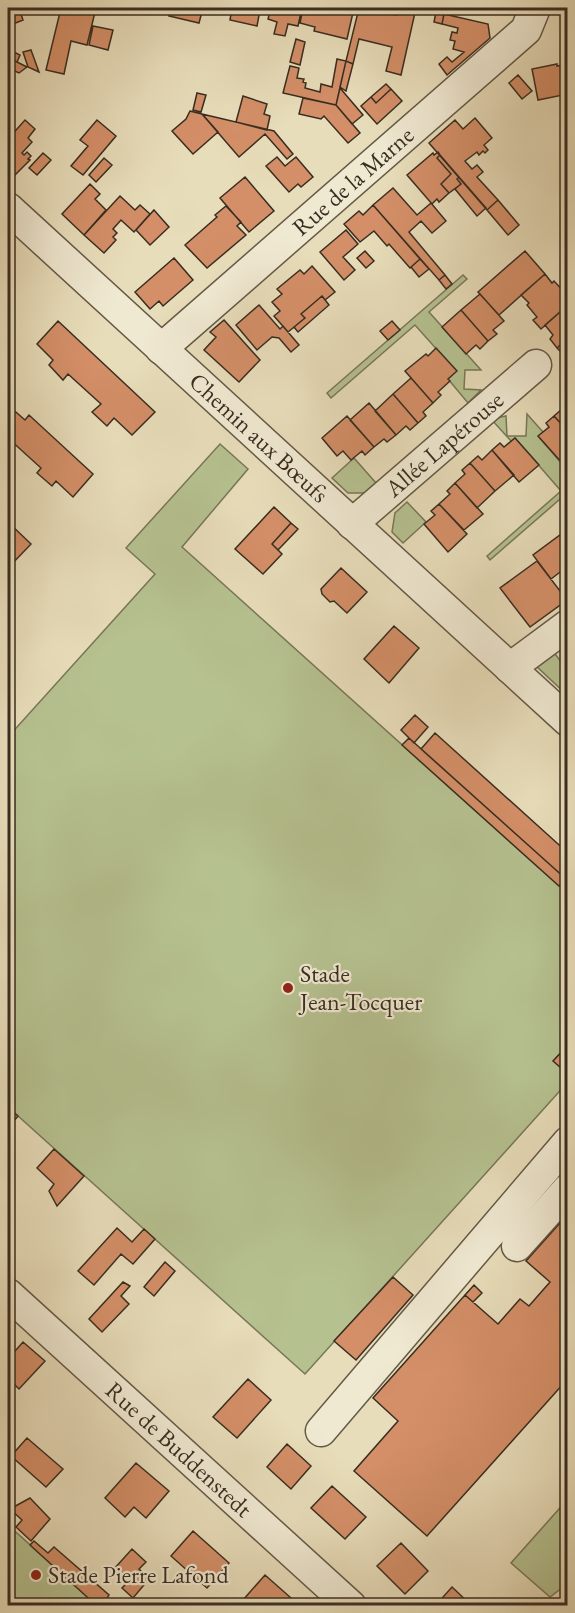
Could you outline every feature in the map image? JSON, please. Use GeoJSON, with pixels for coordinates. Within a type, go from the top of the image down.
{"type":"FeatureCollection","features":[{"type":"Feature","properties":{"kind":"street","name":"Rue de la Marne"},"geometry":{"type":"LineString","coordinates":[[161,349],[526,30],[535,8]]}},
{"type":"Feature","properties":{"kind":"street","name":"Chemin aux Bœufs"},"geometry":{"type":"LineString","coordinates":[[8,208],[567,721]]}},
{"type":"Feature","properties":{"kind":"street","name":"Allée Lapérouse"},"geometry":{"type":"LineString","coordinates":[[352,524],[536,366]]}},
{"type":"Feature","properties":{"kind":"street"},"geometry":{"type":"LineString","coordinates":[[510,668],[567,625]]}},
{"type":"Feature","properties":{"kind":"street"},"geometry":{"type":"LineString","coordinates":[[321,1431],[567,1142]]}},
{"type":"Feature","properties":{"kind":"street"},"geometry":{"type":"LineString","coordinates":[[517,1246],[567,1189]]}},
{"type":"Feature","properties":{"kind":"street","name":"Rue de Buddenstedt"},"geometry":{"type":"LineString","coordinates":[[8,1294],[351,1605]]}},
{"type":"Feature","properties":{"kind":"green space"},"geometry":{"type":"Polygon","coordinates":[[[463,275],[467,279],[429,312],[481,370],[465,370],[464,389],[481,390],[468,403],[448,379],[456,371],[415,325],[331,398],[327,393],[463,275]]]}},
{"type":"Feature","properties":{"kind":"green space"},"geometry":{"type":"Polygon","coordinates":[[[527,414],[543,432],[539,437],[567,470],[567,493],[490,560],[487,556],[561,491],[515,438],[511,441],[491,419],[506,416],[507,436],[526,436],[527,414]]]}},
{"type":"Feature","properties":{"kind":"green space","name":"Stade Jean-Tocquer"},"geometry":{"type":"Polygon","coordinates":[[[220,444],[248,469],[182,547],[567,893],[567,1083],[305,1374],[8,1107],[8,737],[155,574],[126,548],[220,444]]]}},
{"type":"Feature","properties":{"kind":"green space"},"geometry":{"type":"Polygon","coordinates":[[[354,458],[376,483],[365,493],[348,493],[332,478],[354,458]]]}},
{"type":"Feature","properties":{"kind":"green space"},"geometry":{"type":"Polygon","coordinates":[[[407,502],[426,522],[403,543],[392,532],[395,513],[407,502]]]}},
{"type":"Feature","properties":{"kind":"green space"},"geometry":{"type":"Polygon","coordinates":[[[552,650],[562,663],[567,659],[567,695],[534,664],[552,650]]]}},
{"type":"Feature","properties":{"kind":"green space"},"geometry":{"type":"Polygon","coordinates":[[[567,1500],[567,1584],[550,1597],[511,1563],[567,1500]]]}},
{"type":"Feature","properties":{"kind":"green space","name":"Stade Pierre Lafond"},"geometry":{"type":"Polygon","coordinates":[[[8,1525],[97,1605],[8,1605],[8,1525]]]}},
{"type":"Feature","properties":{"kind":"building"},"geometry":{"type":"Polygon","coordinates":[[[8,8],[19,8],[23,20],[13,24],[8,8]]]}},
{"type":"Feature","properties":{"kind":"building"},"geometry":{"type":"Polygon","coordinates":[[[61,8],[96,8],[87,45],[71,41],[64,74],[46,70],[61,8]]]}},
{"type":"Feature","properties":{"kind":"building"},"geometry":{"type":"Polygon","coordinates":[[[172,8],[203,8],[199,23],[169,16],[172,8]]]}},
{"type":"Feature","properties":{"kind":"building"},"geometry":{"type":"Polygon","coordinates":[[[215,8],[257,8],[256,10],[260,10],[257,26],[230,20],[231,14],[215,11],[215,8]]]}},
{"type":"Feature","properties":{"kind":"building"},"geometry":{"type":"Polygon","coordinates":[[[271,8],[302,8],[298,26],[288,24],[285,36],[274,34],[277,22],[268,19],[271,8]]]}},
{"type":"Feature","properties":{"kind":"building"},"geometry":{"type":"Polygon","coordinates":[[[303,8],[354,8],[347,39],[314,31],[315,27],[300,23],[303,8]]]}},
{"type":"Feature","properties":{"kind":"building"},"geometry":{"type":"Polygon","coordinates":[[[359,8],[396,15],[398,8],[416,8],[401,75],[386,71],[392,47],[359,39],[353,64],[346,61],[359,8]]]}},
{"type":"Feature","properties":{"kind":"building"},"geometry":{"type":"Polygon","coordinates":[[[436,12],[444,14],[442,24],[434,22],[436,12]]]}},
{"type":"Feature","properties":{"kind":"building"},"geometry":{"type":"Polygon","coordinates":[[[444,14],[488,24],[490,38],[447,75],[439,64],[447,57],[452,62],[464,52],[453,49],[455,41],[450,40],[452,32],[457,33],[458,28],[442,24],[444,14]]]}},
{"type":"Feature","properties":{"kind":"building"},"geometry":{"type":"Polygon","coordinates":[[[93,26],[113,30],[108,50],[89,45],[93,26]]]}},
{"type":"Feature","properties":{"kind":"building"},"geometry":{"type":"Polygon","coordinates":[[[296,39],[305,42],[300,65],[290,62],[296,39]]]}},
{"type":"Feature","properties":{"kind":"building"},"geometry":{"type":"Polygon","coordinates":[[[10,50],[20,55],[17,62],[8,58],[10,50]]]}},
{"type":"Feature","properties":{"kind":"building"},"geometry":{"type":"Polygon","coordinates":[[[31,50],[39,72],[28,67],[23,52],[31,50]]]}},
{"type":"Feature","properties":{"kind":"building"},"geometry":{"type":"Polygon","coordinates":[[[10,59],[27,67],[19,73],[8,68],[10,59]]]}},
{"type":"Feature","properties":{"kind":"building"},"geometry":{"type":"Polygon","coordinates":[[[337,59],[346,61],[336,105],[283,93],[290,66],[299,68],[297,78],[304,79],[305,88],[320,92],[321,84],[332,87],[337,59]]]}},
{"type":"Feature","properties":{"kind":"building"},"geometry":{"type":"Polygon","coordinates":[[[346,61],[353,64],[346,91],[340,87],[346,61]]]}},
{"type":"Feature","properties":{"kind":"building"},"geometry":{"type":"Polygon","coordinates":[[[557,64],[557,66],[563,65],[568,89],[562,90],[563,95],[538,100],[532,69],[557,64]]]}},
{"type":"Feature","properties":{"kind":"building"},"geometry":{"type":"Polygon","coordinates":[[[518,75],[532,91],[522,99],[509,83],[518,75]]]}},
{"type":"Feature","properties":{"kind":"building"},"geometry":{"type":"Polygon","coordinates":[[[386,84],[391,89],[376,103],[371,97],[386,84]]]}},
{"type":"Feature","properties":{"kind":"building"},"geometry":{"type":"Polygon","coordinates":[[[340,88],[363,115],[352,124],[336,105],[340,88]]]}},
{"type":"Feature","properties":{"kind":"building"},"geometry":{"type":"Polygon","coordinates":[[[391,89],[402,101],[377,124],[361,106],[371,97],[376,103],[391,89]]]}},
{"type":"Feature","properties":{"kind":"building"},"geometry":{"type":"Polygon","coordinates":[[[197,93],[206,95],[201,112],[193,110],[197,93]]]}},
{"type":"Feature","properties":{"kind":"building"},"geometry":{"type":"Polygon","coordinates":[[[243,96],[267,104],[264,114],[270,116],[267,130],[236,122],[243,96]]]}},
{"type":"Feature","properties":{"kind":"building"},"geometry":{"type":"Polygon","coordinates":[[[303,98],[336,105],[360,133],[348,143],[324,116],[321,119],[299,114],[303,98]]]}},
{"type":"Feature","properties":{"kind":"building"},"geometry":{"type":"Polygon","coordinates":[[[190,111],[202,114],[218,132],[193,154],[172,131],[186,119],[190,111]]]}},
{"type":"Feature","properties":{"kind":"building"},"geometry":{"type":"Polygon","coordinates":[[[202,114],[274,131],[293,154],[287,159],[265,134],[239,157],[202,114]]]}},
{"type":"Feature","properties":{"kind":"building"},"geometry":{"type":"Polygon","coordinates":[[[475,118],[492,138],[484,145],[488,150],[485,153],[483,151],[479,155],[477,152],[465,161],[472,169],[477,165],[483,172],[477,177],[498,200],[487,210],[429,143],[455,120],[463,129],[475,118]]]}},
{"type":"Feature","properties":{"kind":"building"},"geometry":{"type":"Polygon","coordinates":[[[25,120],[35,129],[28,138],[32,142],[22,153],[24,155],[27,152],[31,156],[28,159],[30,160],[15,175],[8,168],[8,139],[25,120]]]}},
{"type":"Feature","properties":{"kind":"building"},"geometry":{"type":"Polygon","coordinates":[[[97,120],[116,136],[83,175],[71,166],[88,146],[80,140],[97,120]]]}},
{"type":"Feature","properties":{"kind":"building"},"geometry":{"type":"Polygon","coordinates":[[[564,128],[568,128],[568,141],[563,146],[564,128]]]}},
{"type":"Feature","properties":{"kind":"building"},"geometry":{"type":"Polygon","coordinates":[[[438,152],[440,155],[437,158],[451,174],[441,184],[449,193],[439,202],[437,199],[432,204],[407,175],[433,153],[434,155],[438,152]]]}},
{"type":"Feature","properties":{"kind":"building"},"geometry":{"type":"Polygon","coordinates":[[[43,153],[51,160],[37,175],[29,168],[43,153]]]}},
{"type":"Feature","properties":{"kind":"building"},"geometry":{"type":"Polygon","coordinates":[[[440,155],[459,177],[457,179],[461,184],[449,193],[441,184],[451,174],[437,158],[440,155]]]}},
{"type":"Feature","properties":{"kind":"building"},"geometry":{"type":"Polygon","coordinates":[[[277,157],[285,166],[296,157],[313,177],[301,187],[298,184],[289,192],[266,166],[277,157]]]}},
{"type":"Feature","properties":{"kind":"building"},"geometry":{"type":"Polygon","coordinates":[[[104,158],[112,165],[96,182],[89,175],[104,158]]]}},
{"type":"Feature","properties":{"kind":"building"},"geometry":{"type":"Polygon","coordinates":[[[245,177],[274,211],[249,232],[220,198],[245,177]]]}},
{"type":"Feature","properties":{"kind":"building"},"geometry":{"type":"Polygon","coordinates":[[[459,177],[486,208],[477,216],[455,189],[461,184],[457,179],[459,177]]]}},
{"type":"Feature","properties":{"kind":"building"},"geometry":{"type":"Polygon","coordinates":[[[90,184],[100,194],[95,199],[106,210],[84,235],[62,214],[90,184]]]}},
{"type":"Feature","properties":{"kind":"building"},"geometry":{"type":"Polygon","coordinates":[[[393,188],[417,215],[431,203],[446,221],[432,233],[421,221],[409,232],[445,275],[439,280],[373,205],[393,188]]]}},
{"type":"Feature","properties":{"kind":"building"},"geometry":{"type":"Polygon","coordinates":[[[120,196],[135,210],[140,205],[150,214],[134,232],[121,220],[113,229],[117,233],[113,237],[116,240],[104,253],[84,235],[120,196]]]}},
{"type":"Feature","properties":{"kind":"building"},"geometry":{"type":"Polygon","coordinates":[[[498,200],[519,225],[508,235],[487,210],[498,200]]]}},
{"type":"Feature","properties":{"kind":"building"},"geometry":{"type":"Polygon","coordinates":[[[373,205],[420,259],[410,268],[374,231],[360,242],[344,224],[359,211],[363,215],[373,205]]]}},
{"type":"Feature","properties":{"kind":"building"},"geometry":{"type":"Polygon","coordinates":[[[226,206],[241,222],[237,226],[246,235],[207,268],[185,245],[226,206]]]}},
{"type":"Feature","properties":{"kind":"building"},"geometry":{"type":"Polygon","coordinates":[[[154,210],[169,227],[150,245],[136,230],[154,210]]]}},
{"type":"Feature","properties":{"kind":"building"},"geometry":{"type":"Polygon","coordinates":[[[346,230],[358,244],[343,257],[355,270],[344,280],[320,252],[346,230]]]}},
{"type":"Feature","properties":{"kind":"building"},"geometry":{"type":"Polygon","coordinates":[[[365,251],[374,261],[366,268],[357,258],[365,251]]]}},
{"type":"Feature","properties":{"kind":"building"},"geometry":{"type":"Polygon","coordinates":[[[525,251],[545,274],[499,315],[478,292],[525,251]]]}},
{"type":"Feature","properties":{"kind":"building"},"geometry":{"type":"Polygon","coordinates":[[[174,258],[193,280],[163,306],[159,301],[150,309],[135,292],[174,258]]]}},
{"type":"Feature","properties":{"kind":"building"},"geometry":{"type":"Polygon","coordinates":[[[420,259],[429,269],[419,277],[411,267],[420,259]]]}},
{"type":"Feature","properties":{"kind":"building"},"geometry":{"type":"Polygon","coordinates":[[[312,266],[335,292],[325,300],[322,296],[301,314],[305,318],[288,332],[274,316],[280,311],[272,302],[282,294],[277,289],[300,270],[304,274],[312,266]]]}},
{"type":"Feature","properties":{"kind":"building"},"geometry":{"type":"Polygon","coordinates":[[[545,274],[568,296],[568,305],[541,329],[533,320],[537,317],[527,305],[529,303],[521,295],[545,274]]]}},
{"type":"Feature","properties":{"kind":"building"},"geometry":{"type":"Polygon","coordinates":[[[445,275],[452,284],[446,289],[439,280],[445,275]]]}},
{"type":"Feature","properties":{"kind":"building"},"geometry":{"type":"Polygon","coordinates":[[[480,294],[504,321],[493,330],[497,334],[488,341],[461,310],[480,294]]]}},
{"type":"Feature","properties":{"kind":"building"},"geometry":{"type":"Polygon","coordinates":[[[322,296],[329,305],[298,332],[294,327],[305,318],[301,314],[322,296]]]}},
{"type":"Feature","properties":{"kind":"building"},"geometry":{"type":"Polygon","coordinates":[[[259,305],[280,329],[283,326],[299,345],[291,352],[279,338],[272,337],[257,350],[236,325],[259,305]]]}},
{"type":"Feature","properties":{"kind":"building"},"geometry":{"type":"Polygon","coordinates":[[[568,305],[568,338],[557,348],[550,339],[553,335],[545,325],[568,305]]]}},
{"type":"Feature","properties":{"kind":"building"},"geometry":{"type":"Polygon","coordinates":[[[461,310],[488,341],[480,349],[476,345],[466,354],[442,327],[461,310]]]}},
{"type":"Feature","properties":{"kind":"building"},"geometry":{"type":"Polygon","coordinates":[[[224,320],[260,360],[239,382],[204,350],[216,337],[210,332],[224,320]]]}},
{"type":"Feature","properties":{"kind":"building"},"geometry":{"type":"Polygon","coordinates":[[[58,321],[155,412],[132,435],[114,418],[107,426],[92,412],[101,404],[68,374],[63,380],[49,365],[53,360],[37,344],[58,321]]]}},
{"type":"Feature","properties":{"kind":"building"},"geometry":{"type":"Polygon","coordinates":[[[392,321],[400,330],[388,340],[380,331],[392,321]]]}},
{"type":"Feature","properties":{"kind":"building"},"geometry":{"type":"Polygon","coordinates":[[[568,338],[568,353],[564,355],[557,348],[568,338]]]}},
{"type":"Feature","properties":{"kind":"building"},"geometry":{"type":"Polygon","coordinates":[[[436,348],[457,371],[438,392],[441,395],[433,403],[405,371],[436,348]]]}},
{"type":"Feature","properties":{"kind":"building"},"geometry":{"type":"Polygon","coordinates":[[[411,378],[433,403],[423,412],[426,416],[418,423],[393,394],[411,378]]]}},
{"type":"Feature","properties":{"kind":"building"},"geometry":{"type":"Polygon","coordinates":[[[393,394],[418,423],[410,430],[406,426],[396,435],[375,411],[393,394]]]}},
{"type":"Feature","properties":{"kind":"building"},"geometry":{"type":"Polygon","coordinates":[[[8,396],[14,402],[9,406],[25,420],[29,415],[93,474],[73,497],[56,481],[52,486],[37,473],[41,468],[8,438],[8,396]]]}},
{"type":"Feature","properties":{"kind":"building"},"geometry":{"type":"Polygon","coordinates":[[[369,403],[396,435],[387,442],[384,439],[374,447],[350,420],[369,403]]]}},
{"type":"Feature","properties":{"kind":"building"},"geometry":{"type":"Polygon","coordinates":[[[562,409],[566,413],[568,411],[568,431],[554,416],[562,409]]]}},
{"type":"Feature","properties":{"kind":"building"},"geometry":{"type":"Polygon","coordinates":[[[347,416],[374,447],[365,455],[362,451],[351,460],[343,451],[337,456],[322,438],[347,416]]]}},
{"type":"Feature","properties":{"kind":"building"},"geometry":{"type":"Polygon","coordinates":[[[554,416],[568,431],[568,459],[563,464],[538,436],[549,427],[546,423],[554,416]]]}},
{"type":"Feature","properties":{"kind":"building"},"geometry":{"type":"Polygon","coordinates":[[[515,438],[539,465],[519,482],[492,450],[500,443],[504,447],[515,438]]]}},
{"type":"Feature","properties":{"kind":"building"},"geometry":{"type":"Polygon","coordinates":[[[492,450],[514,475],[495,491],[470,463],[478,456],[482,460],[492,450]]]}},
{"type":"Feature","properties":{"kind":"building"},"geometry":{"type":"Polygon","coordinates":[[[470,463],[495,491],[477,508],[455,483],[465,474],[462,470],[470,463]]]}},
{"type":"Feature","properties":{"kind":"building"},"geometry":{"type":"Polygon","coordinates":[[[455,483],[483,514],[464,530],[439,504],[450,494],[447,491],[455,483]]]}},
{"type":"Feature","properties":{"kind":"building"},"geometry":{"type":"Polygon","coordinates":[[[439,504],[467,534],[448,552],[424,524],[435,515],[431,511],[439,504]]]}},
{"type":"Feature","properties":{"kind":"building"},"geometry":{"type":"Polygon","coordinates":[[[274,507],[291,523],[272,544],[282,554],[263,574],[235,549],[274,507]]]}},
{"type":"Feature","properties":{"kind":"building"},"geometry":{"type":"Polygon","coordinates":[[[8,522],[31,544],[9,567],[8,566],[8,522]]]}},
{"type":"Feature","properties":{"kind":"building"},"geometry":{"type":"Polygon","coordinates":[[[291,523],[298,529],[278,550],[272,544],[291,523]]]}},
{"type":"Feature","properties":{"kind":"building"},"geometry":{"type":"Polygon","coordinates":[[[568,529],[568,566],[551,579],[533,555],[568,529]]]}},
{"type":"Feature","properties":{"kind":"building"},"geometry":{"type":"Polygon","coordinates":[[[537,561],[567,600],[530,627],[500,588],[537,561]]]}},
{"type":"Feature","properties":{"kind":"building"},"geometry":{"type":"Polygon","coordinates":[[[341,568],[367,592],[347,613],[334,601],[330,602],[322,594],[321,589],[341,568]]]}},
{"type":"Feature","properties":{"kind":"building"},"geometry":{"type":"Polygon","coordinates":[[[394,626],[419,648],[389,683],[364,659],[394,626]]]}},
{"type":"Feature","properties":{"kind":"building"},"geometry":{"type":"Polygon","coordinates":[[[415,715],[428,727],[414,743],[401,730],[415,715]]]}},
{"type":"Feature","properties":{"kind":"building"},"geometry":{"type":"Polygon","coordinates":[[[435,733],[568,853],[568,877],[566,879],[421,749],[435,733]]]}},
{"type":"Feature","properties":{"kind":"building"},"geometry":{"type":"Polygon","coordinates":[[[409,738],[566,879],[559,886],[402,745],[409,738]]]}},
{"type":"Feature","properties":{"kind":"building"},"geometry":{"type":"Polygon","coordinates":[[[568,1045],[568,1074],[553,1061],[568,1045]]]}},
{"type":"Feature","properties":{"kind":"building"},"geometry":{"type":"Polygon","coordinates":[[[8,1107],[18,1116],[8,1128],[8,1107]]]}},
{"type":"Feature","properties":{"kind":"building"},"geometry":{"type":"Polygon","coordinates":[[[54,1149],[84,1176],[57,1206],[49,1191],[54,1184],[37,1168],[54,1149]]]}},
{"type":"Feature","properties":{"kind":"building"},"geometry":{"type":"Polygon","coordinates":[[[568,1214],[568,1386],[564,1383],[427,1536],[354,1471],[398,1421],[373,1398],[465,1295],[498,1324],[520,1299],[529,1306],[550,1282],[526,1261],[568,1214]]]}},
{"type":"Feature","properties":{"kind":"building"},"geometry":{"type":"Polygon","coordinates":[[[117,1228],[132,1242],[144,1229],[155,1239],[133,1264],[121,1254],[94,1285],[78,1271],[117,1228]]]}},
{"type":"Feature","properties":{"kind":"building"},"geometry":{"type":"Polygon","coordinates":[[[165,1262],[175,1271],[154,1296],[144,1287],[165,1262]]]}},
{"type":"Feature","properties":{"kind":"building"},"geometry":{"type":"Polygon","coordinates":[[[393,1277],[413,1295],[356,1360],[334,1341],[393,1277]]]}},
{"type":"Feature","properties":{"kind":"building"},"geometry":{"type":"Polygon","coordinates":[[[123,1282],[130,1286],[121,1296],[129,1304],[102,1332],[89,1319],[123,1282]]]}},
{"type":"Feature","properties":{"kind":"building"},"geometry":{"type":"Polygon","coordinates":[[[474,1285],[482,1293],[473,1302],[465,1295],[474,1285]]]}},
{"type":"Feature","properties":{"kind":"building"},"geometry":{"type":"Polygon","coordinates":[[[23,1342],[45,1361],[19,1389],[12,1382],[8,1384],[8,1359],[23,1342]]]}},
{"type":"Feature","properties":{"kind":"building"},"geometry":{"type":"Polygon","coordinates":[[[248,1379],[271,1400],[237,1438],[213,1417],[248,1379]]]}},
{"type":"Feature","properties":{"kind":"building"},"geometry":{"type":"Polygon","coordinates":[[[27,1438],[63,1469],[46,1487],[11,1456],[27,1438]]]}},
{"type":"Feature","properties":{"kind":"building"},"geometry":{"type":"Polygon","coordinates":[[[287,1444],[311,1466],[291,1489],[267,1467],[287,1444]]]}},
{"type":"Feature","properties":{"kind":"building"},"geometry":{"type":"Polygon","coordinates":[[[136,1463],[169,1491],[146,1518],[134,1507],[125,1517],[105,1498],[136,1463]]]}},
{"type":"Feature","properties":{"kind":"building"},"geometry":{"type":"Polygon","coordinates":[[[332,1486],[366,1517],[345,1539],[311,1508],[332,1486]]]}},
{"type":"Feature","properties":{"kind":"building"},"geometry":{"type":"Polygon","coordinates":[[[30,1498],[50,1519],[31,1541],[16,1527],[22,1520],[10,1509],[30,1498]]]}},
{"type":"Feature","properties":{"kind":"building"},"geometry":{"type":"Polygon","coordinates":[[[193,1531],[229,1563],[207,1588],[171,1556],[193,1531]]]}},
{"type":"Feature","properties":{"kind":"building"},"geometry":{"type":"Polygon","coordinates":[[[34,1541],[48,1553],[54,1547],[109,1595],[106,1600],[109,1603],[107,1606],[97,1606],[30,1545],[34,1541]]]}},
{"type":"Feature","properties":{"kind":"building"},"geometry":{"type":"Polygon","coordinates":[[[401,1543],[428,1571],[405,1594],[377,1566],[401,1543]]]}},
{"type":"Feature","properties":{"kind":"building"},"geometry":{"type":"Polygon","coordinates":[[[132,1549],[146,1562],[139,1569],[149,1579],[133,1598],[122,1588],[128,1582],[114,1569],[132,1549]]]}},
{"type":"Feature","properties":{"kind":"building"},"geometry":{"type":"Polygon","coordinates":[[[265,1575],[300,1606],[249,1606],[243,1600],[265,1575]]]}},
{"type":"Feature","properties":{"kind":"building"},"geometry":{"type":"Polygon","coordinates":[[[452,1587],[472,1606],[435,1606],[452,1587]]]}},
{"type":"Feature","properties":{"kind":"place","name":"Stade Jean-Tocquer"},"geometry":{"type":"Point","coordinates":[288,988]}},
{"type":"Feature","properties":{"kind":"place","name":"Stade Pierre Lafond"},"geometry":{"type":"Point","coordinates":[36,1575]}}]}
